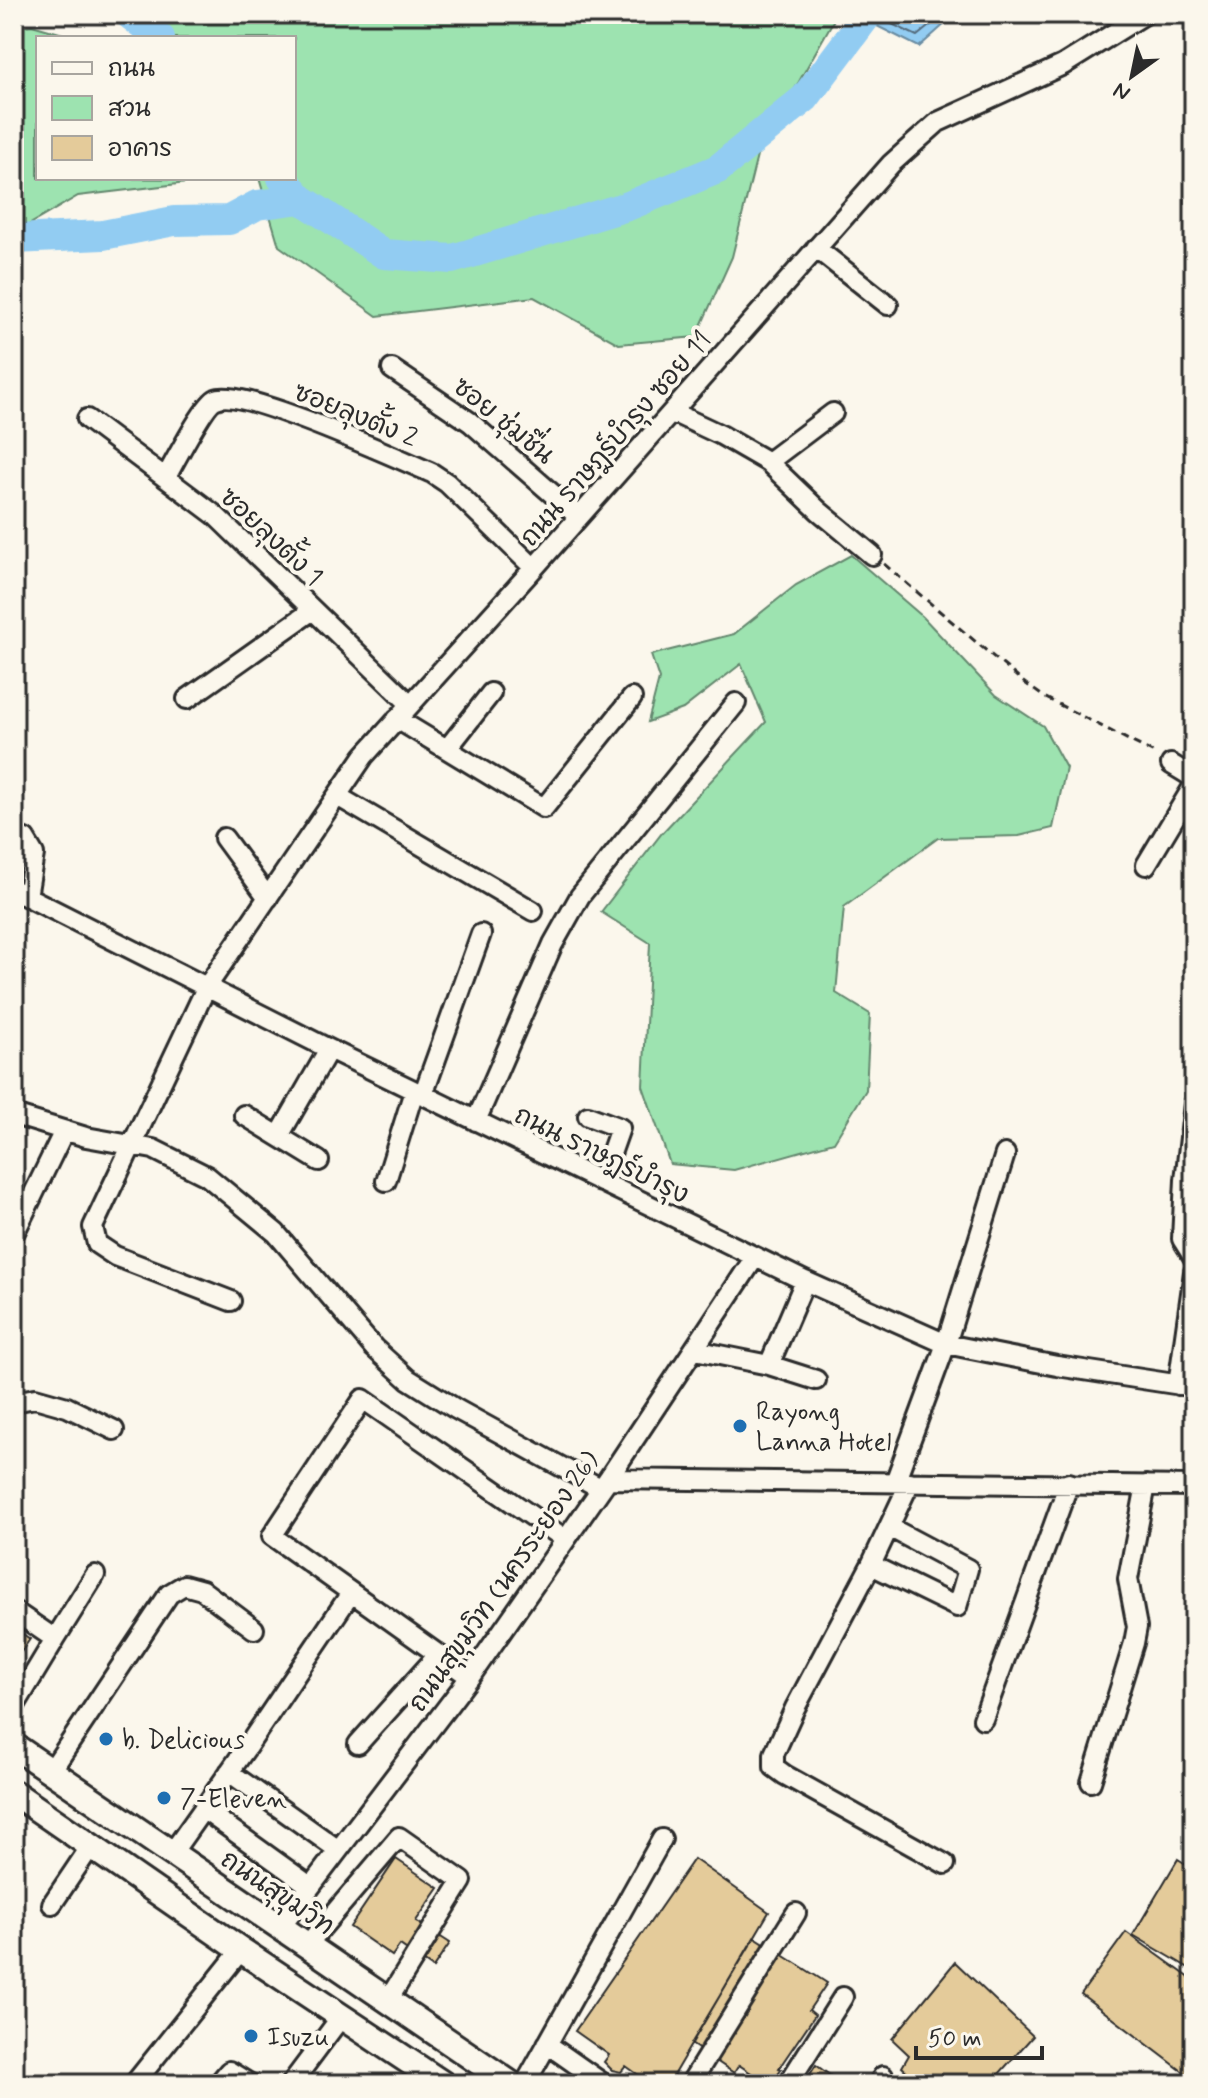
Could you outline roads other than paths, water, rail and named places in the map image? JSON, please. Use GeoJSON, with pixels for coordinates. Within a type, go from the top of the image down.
{"type":"FeatureCollection","features":[{"type":"Feature","properties":{"kind":"main road","name":"ถนนสุขุมวิท"},"geometry":{"type":"LineString","coordinates":[[14,1746],[511,2084]]}},
{"type":"Feature","properties":{"kind":"main road"},"geometry":{"type":"LineString","coordinates":[[14,1793],[241,1950],[443,2084]]}},
{"type":"Feature","properties":{"kind":"street","name":"ถนน ราษฎร์บำรุง ซอย 11"},"geometry":{"type":"LineString","coordinates":[[231,1301],[115,1256],[97,1244],[93,1227],[206,988],[339,797],[364,756],[891,164],[938,122],[1063,65],[1145,14]]}},
{"type":"Feature","properties":{"kind":"street"},"geometry":{"type":"LineString","coordinates":[[816,248],[888,305]]}},
{"type":"Feature","properties":{"kind":"street","name":"ซอย ชุ่มชื่น"},"geometry":{"type":"LineString","coordinates":[[392,369],[470,422],[579,517]]}},
{"type":"Feature","properties":{"kind":"street","name":"ซอยลุงตั้ง 2"},"geometry":{"type":"LineString","coordinates":[[166,477],[210,402],[224,397],[248,401],[432,473],[447,483],[534,568]]}},
{"type":"Feature","properties":{"kind":"street"},"geometry":{"type":"LineString","coordinates":[[672,412],[768,462],[819,511],[872,555]]}},
{"type":"Feature","properties":{"kind":"street"},"geometry":{"type":"LineString","coordinates":[[768,462],[833,413]]}},
{"type":"Feature","properties":{"kind":"street","name":"ซอยลุงตั้ง 1"},"geometry":{"type":"LineString","coordinates":[[87,419],[215,515],[410,704]]}},
{"type":"Feature","properties":{"kind":"street"},"geometry":{"type":"LineString","coordinates":[[187,699],[313,610]]}},
{"type":"Feature","properties":{"kind":"street"},"geometry":{"type":"LineString","coordinates":[[447,749],[491,693]]}},
{"type":"Feature","properties":{"kind":"street"},"geometry":{"type":"LineString","coordinates":[[397,719],[544,808],[632,698]]}},
{"type":"Feature","properties":{"kind":"street"},"geometry":{"type":"LineString","coordinates":[[476,1121],[553,944],[580,896],[736,703]]}},
{"type":"Feature","properties":{"kind":"street"},"geometry":{"type":"LineString","coordinates":[[1171,764],[1194,778]]}},
{"type":"Feature","properties":{"kind":"street"},"geometry":{"type":"LineString","coordinates":[[1146,865],[1194,785]]}},
{"type":"Feature","properties":{"kind":"street"},"geometry":{"type":"LineString","coordinates":[[339,797],[533,911]]}},
{"type":"Feature","properties":{"kind":"street"},"geometry":{"type":"LineString","coordinates":[[14,835],[25,839],[34,854],[21,894]]}},
{"type":"Feature","properties":{"kind":"street"},"geometry":{"type":"LineString","coordinates":[[224,838],[268,898]]}},
{"type":"Feature","properties":{"kind":"street","name":"ถนน ราษฎร์บำรุง"},"geometry":{"type":"LineString","coordinates":[[21,894],[329,1049],[755,1257],[946,1344],[1057,1366],[1186,1386]]}},
{"type":"Feature","properties":{"kind":"street"},"geometry":{"type":"LineString","coordinates":[[386,1181],[481,934]]}},
{"type":"Feature","properties":{"kind":"street"},"geometry":{"type":"LineString","coordinates":[[279,1136],[329,1049]]}},
{"type":"Feature","properties":{"kind":"street"},"geometry":{"type":"LineString","coordinates":[[1194,1104],[1182,1239],[1194,1258]]}},
{"type":"Feature","properties":{"kind":"street"},"geometry":{"type":"LineString","coordinates":[[14,1115],[64,1131],[153,1149],[193,1169],[255,1213],[276,1233],[374,1348],[408,1379],[456,1409],[604,1484],[902,1482],[1194,1486]]}},
{"type":"Feature","properties":{"kind":"street"},"geometry":{"type":"LineString","coordinates":[[244,1115],[319,1161]]}},
{"type":"Feature","properties":{"kind":"street"},"geometry":{"type":"LineString","coordinates":[[588,1116],[620,1128],[601,1182]]}},
{"type":"Feature","properties":{"kind":"street"},"geometry":{"type":"LineString","coordinates":[[14,1234],[64,1131]]}},
{"type":"Feature","properties":{"kind":"street"},"geometry":{"type":"LineString","coordinates":[[945,1864],[785,1775],[774,1767],[774,1754],[889,1527],[1005,1154]]}},
{"type":"Feature","properties":{"kind":"street","name":"ถนนสุขุมวิท (นครระยอง 26)"},"geometry":{"type":"LineString","coordinates":[[280,1927],[470,1677],[695,1350],[755,1257]]}},
{"type":"Feature","properties":{"kind":"street"},"geometry":{"type":"LineString","coordinates":[[1186,1386],[1194,1272]]}},
{"type":"Feature","properties":{"kind":"street"},"geometry":{"type":"LineString","coordinates":[[769,1365],[805,1281]]}},
{"type":"Feature","properties":{"kind":"street"},"geometry":{"type":"LineString","coordinates":[[695,1350],[769,1365],[816,1380]]}},
{"type":"Feature","properties":{"kind":"street"},"geometry":{"type":"LineString","coordinates":[[14,1402],[35,1398],[114,1430]]}},
{"type":"Feature","properties":{"kind":"street"},"geometry":{"type":"LineString","coordinates":[[470,1677],[272,1536],[363,1399],[565,1539]]}},
{"type":"Feature","properties":{"kind":"street"},"geometry":{"type":"LineString","coordinates":[[983,1719],[1069,1483]]}},
{"type":"Feature","properties":{"kind":"street"},"geometry":{"type":"LineString","coordinates":[[1091,1782],[1137,1627],[1128,1579],[1146,1485]]}},
{"type":"Feature","properties":{"kind":"street"},"geometry":{"type":"LineString","coordinates":[[871,1565],[957,1607],[968,1569],[889,1527]]}},
{"type":"Feature","properties":{"kind":"street"},"geometry":{"type":"LineString","coordinates":[[14,1707],[95,1575]]}},
{"type":"Feature","properties":{"kind":"street"},"geometry":{"type":"LineString","coordinates":[[51,1771],[169,1594],[184,1585],[202,1590],[254,1629]]}},
{"type":"Feature","properties":{"kind":"street"},"geometry":{"type":"LineString","coordinates":[[172,1853],[351,1593]]}},
{"type":"Feature","properties":{"kind":"street"},"geometry":{"type":"LineString","coordinates":[[14,1611],[55,1639]]}},
{"type":"Feature","properties":{"kind":"street"},"geometry":{"type":"LineString","coordinates":[[358,1744],[438,1655]]}},
{"type":"Feature","properties":{"kind":"street"},"geometry":{"type":"LineString","coordinates":[[229,1772],[337,1849]]}},
{"type":"Feature","properties":{"kind":"street"},"geometry":{"type":"LineString","coordinates":[[203,1809],[310,1886]]}},
{"type":"Feature","properties":{"kind":"street"},"geometry":{"type":"LineString","coordinates":[[307,1945],[399,1837],[462,1881],[388,2000]]}},
{"type":"Feature","properties":{"kind":"street"},"geometry":{"type":"LineString","coordinates":[[525,2084],[662,1839]]}},
{"type":"Feature","properties":{"kind":"street"},"geometry":{"type":"LineString","coordinates":[[52,1904],[91,1846]]}},
{"type":"Feature","properties":{"kind":"street"},"geometry":{"type":"LineString","coordinates":[[690,2084],[796,1913]]}},
{"type":"Feature","properties":{"kind":"street"},"geometry":{"type":"LineString","coordinates":[[134,2084],[241,1950]]}},
{"type":"Feature","properties":{"kind":"street"},"geometry":{"type":"LineString","coordinates":[[788,2084],[843,1997]]}},
{"type":"Feature","properties":{"kind":"street"},"geometry":{"type":"LineString","coordinates":[[291,2084],[341,2017]]}},
{"type":"Feature","properties":{"kind":"street"},"geometry":{"type":"LineString","coordinates":[[547,2044],[604,2084]]}},
{"type":"Feature","properties":{"kind":"street"},"geometry":{"type":"LineString","coordinates":[[218,2084],[229,2071],[250,2084]]}},
{"type":"Feature","properties":{"kind":"water"},"geometry":{"type":"Polygon","coordinates":[[[853,14],[956,14],[919,47],[853,14]]]}},
{"type":"Feature","properties":{"kind":"waterway"},"geometry":{"type":"LineString","coordinates":[[129,14],[157,36]]}},
{"type":"Feature","properties":{"kind":"waterway"},"geometry":{"type":"LineString","coordinates":[[284,180],[301,199],[384,254],[452,259],[628,206],[718,169],[805,98],[868,14]]}},
{"type":"Feature","properties":{"kind":"waterway"},"geometry":{"type":"LineString","coordinates":[[14,239],[103,235],[174,221],[229,220],[257,205],[301,199]]}},
{"type":"Feature","properties":{"kind":"place","name":"Rayong Lanna Hotel"},"geometry":{"type":"Point","coordinates":[740,1426]}},
{"type":"Feature","properties":{"kind":"place","name":"b. Delicious"},"geometry":{"type":"Point","coordinates":[106,1739]}},
{"type":"Feature","properties":{"kind":"place","name":"7-Eleven"},"geometry":{"type":"Point","coordinates":[164,1798]}},
{"type":"Feature","properties":{"kind":"place","name":"Isuzu"},"geometry":{"type":"Point","coordinates":[251,2036]}}]}
